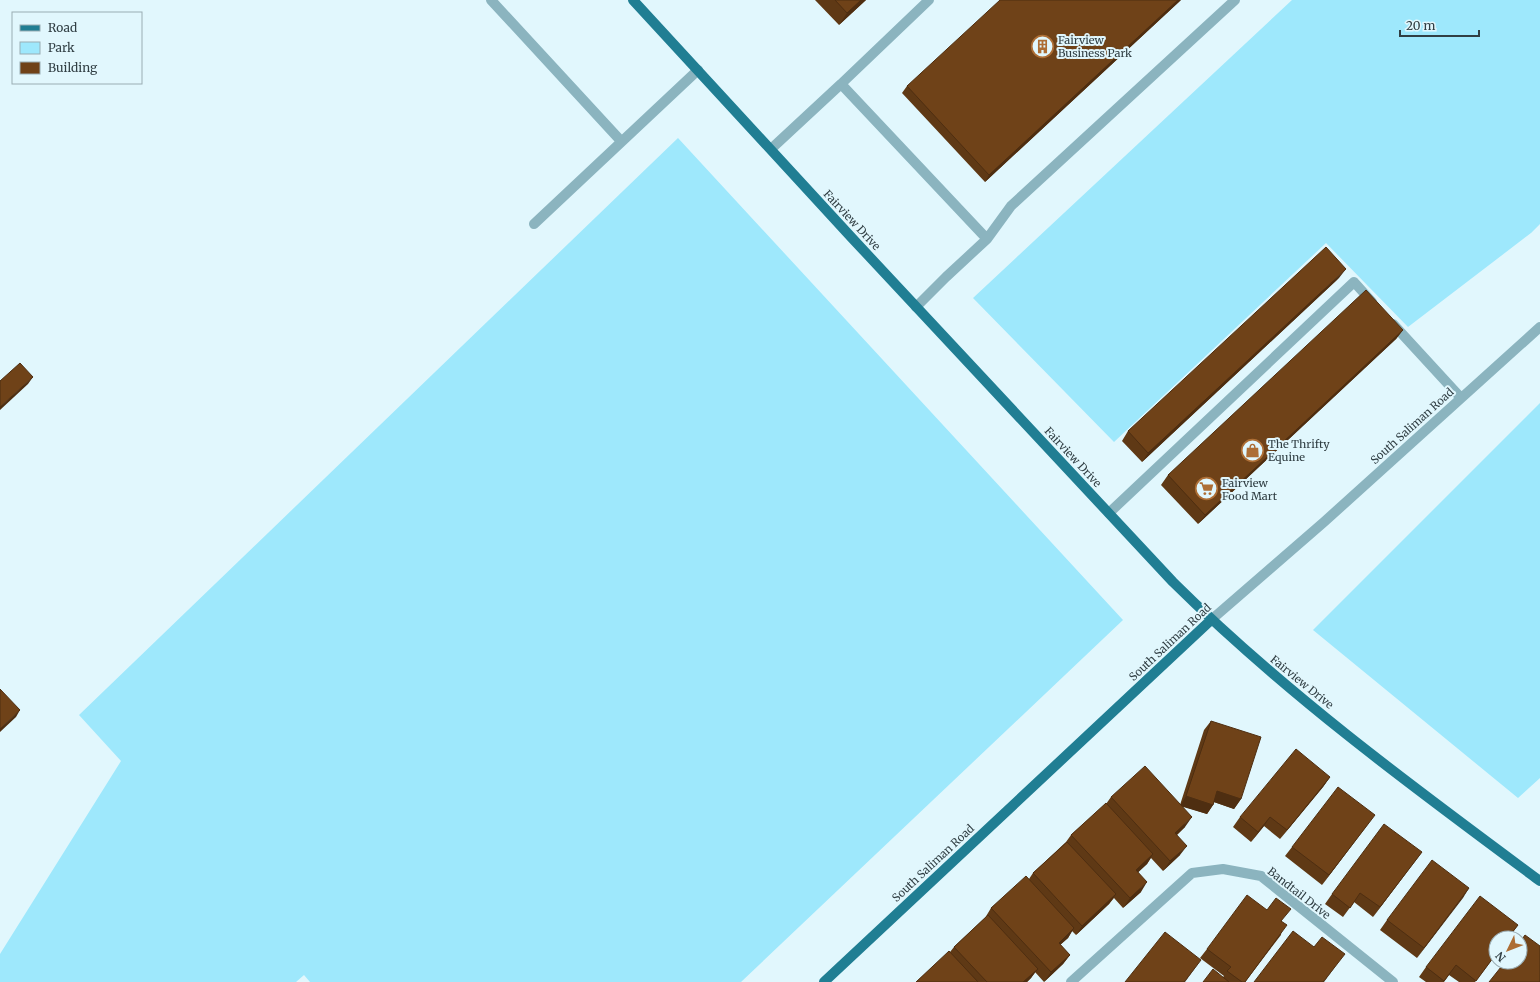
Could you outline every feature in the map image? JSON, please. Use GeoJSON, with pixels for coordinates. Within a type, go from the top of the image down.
{"type":"FeatureCollection","features":[{"type":"Feature","properties":{"kind":"main road","name":"Fairview Drive"},"geometry":{"type":"LineString","coordinates":[[633,0],[916,307],[1173,582],[1211,620],[1282,683],[1398,775],[1540,881]]}},
{"type":"Feature","properties":{"kind":"main road","name":"South Saliman Road"},"geometry":{"type":"LineString","coordinates":[[824,982],[1211,620]]}},
{"type":"Feature","properties":{"kind":"street"},"geometry":{"type":"LineString","coordinates":[[491,0],[621,141]]}},
{"type":"Feature","properties":{"kind":"street"},"geometry":{"type":"LineString","coordinates":[[771,149],[929,0]]}},
{"type":"Feature","properties":{"kind":"street"},"geometry":{"type":"LineString","coordinates":[[916,307],[987,239],[1011,206],[1235,0]]}},
{"type":"Feature","properties":{"kind":"street"},"geometry":{"type":"LineString","coordinates":[[534,224],[698,70]]}},
{"type":"Feature","properties":{"kind":"street"},"geometry":{"type":"LineString","coordinates":[[841,84],[987,239]]}},
{"type":"Feature","properties":{"kind":"street"},"geometry":{"type":"LineString","coordinates":[[1109,513],[1354,282],[1461,398]]}},
{"type":"Feature","properties":{"kind":"street","name":"South Saliman Road"},"geometry":{"type":"LineString","coordinates":[[1211,620],[1324,522],[1540,327]]}},
{"type":"Feature","properties":{"kind":"street","name":"Bandtail Drive"},"geometry":{"type":"LineString","coordinates":[[1070,982],[1192,874],[1223,869],[1261,876],[1393,982]]}},
{"type":"Feature","properties":{"kind":"green space"},"geometry":{"type":"Polygon","coordinates":[[[1292,0],[1540,0],[1540,224],[1531,233],[1408,327],[1326,243],[1114,442],[973,298],[1292,0]]]}},
{"type":"Feature","properties":{"kind":"green space"},"geometry":{"type":"Polygon","coordinates":[[[678,138],[1123,620],[741,982],[310,982],[304,975],[296,982],[0,982],[0,954],[121,761],[79,715],[678,138]]]}},
{"type":"Feature","properties":{"kind":"green space"},"geometry":{"type":"Polygon","coordinates":[[[1540,403],[1540,778],[1518,798],[1313,630],[1540,403]]]}},
{"type":"Feature","properties":{"kind":"building"},"geometry":{"type":"Polygon","coordinates":[[[835,0],[861,0],[847,13],[835,0]]]}},
{"type":"Feature","properties":{"kind":"building","name":"Fairview Business Park"},"geometry":{"type":"Polygon","coordinates":[[[1000,0],[1178,0],[989,175],[907,86],[1000,0]]]}},
{"type":"Feature","properties":{"kind":"building"},"geometry":{"type":"Polygon","coordinates":[[[1326,247],[1346,269],[1148,453],[1128,431],[1326,247]]]}},
{"type":"Feature","properties":{"kind":"building"},"geometry":{"type":"Polygon","coordinates":[[[1366,290],[1403,330],[1205,515],[1168,475],[1366,290]]]}},
{"type":"Feature","properties":{"kind":"building"},"geometry":{"type":"Polygon","coordinates":[[[20,363],[33,377],[0,407],[0,381],[20,363]]]}},
{"type":"Feature","properties":{"kind":"building"},"geometry":{"type":"Polygon","coordinates":[[[0,689],[20,710],[0,729],[0,689]]]}},
{"type":"Feature","properties":{"kind":"building"},"geometry":{"type":"Polygon","coordinates":[[[1211,721],[1261,737],[1241,799],[1217,791],[1213,805],[1186,796],[1211,721]]]}},
{"type":"Feature","properties":{"kind":"building"},"geometry":{"type":"Polygon","coordinates":[[[1296,749],[1330,777],[1287,830],[1270,817],[1258,832],[1240,817],[1296,749]]]}},
{"type":"Feature","properties":{"kind":"building"},"geometry":{"type":"Polygon","coordinates":[[[1145,766],[1192,817],[1175,833],[1187,846],[1170,861],[1111,797],[1145,766]]]}},
{"type":"Feature","properties":{"kind":"building"},"geometry":{"type":"Polygon","coordinates":[[[1338,787],[1375,815],[1329,875],[1292,847],[1338,787]]]}},
{"type":"Feature","properties":{"kind":"building"},"geometry":{"type":"Polygon","coordinates":[[[1106,803],[1153,854],[1136,870],[1147,882],[1130,898],[1071,835],[1106,803]]]}},
{"type":"Feature","properties":{"kind":"building"},"geometry":{"type":"Polygon","coordinates":[[[1384,824],[1422,852],[1380,907],[1360,893],[1350,908],[1332,894],[1384,824]]]}},
{"type":"Feature","properties":{"kind":"building"},"geometry":{"type":"Polygon","coordinates":[[[1067,842],[1116,894],[1082,926],[1033,873],[1067,842]]]}},
{"type":"Feature","properties":{"kind":"building"},"geometry":{"type":"Polygon","coordinates":[[[1432,860],[1469,888],[1424,948],[1387,920],[1432,860]]]}},
{"type":"Feature","properties":{"kind":"building"},"geometry":{"type":"Polygon","coordinates":[[[1026,876],[1074,928],[1059,943],[1070,955],[1051,972],[991,908],[1026,876]]]}},
{"type":"Feature","properties":{"kind":"building"},"geometry":{"type":"Polygon","coordinates":[[[1247,895],[1267,910],[1276,898],[1291,909],[1281,921],[1287,925],[1245,982],[1242,982],[1227,971],[1231,967],[1207,949],[1247,895]]]}},
{"type":"Feature","properties":{"kind":"building"},"geometry":{"type":"Polygon","coordinates":[[[1480,896],[1518,925],[1514,930],[1488,930],[1488,965],[1476,981],[1456,965],[1444,981],[1426,967],[1480,896]]]}},
{"type":"Feature","properties":{"kind":"building"},"geometry":{"type":"Polygon","coordinates":[[[988,915],[1038,969],[1023,982],[987,982],[954,947],[988,915]]]}},
{"type":"Feature","properties":{"kind":"building"},"geometry":{"type":"Polygon","coordinates":[[[1293,931],[1314,947],[1322,937],[1345,954],[1323,982],[1254,982],[1293,931]]]}},
{"type":"Feature","properties":{"kind":"building"},"geometry":{"type":"Polygon","coordinates":[[[1165,932],[1201,960],[1184,982],[1125,982],[1165,932]]]}},
{"type":"Feature","properties":{"kind":"building"},"geometry":{"type":"Polygon","coordinates":[[[1528,937],[1540,946],[1540,982],[1489,982],[1499,970],[1528,970],[1528,937]]]}},
{"type":"Feature","properties":{"kind":"building"},"geometry":{"type":"Polygon","coordinates":[[[949,951],[978,982],[916,982],[949,951]]]}},
{"type":"Feature","properties":{"kind":"building"},"geometry":{"type":"Polygon","coordinates":[[[1213,969],[1229,982],[1203,982],[1213,969]]]}},
{"type":"Feature","properties":{"kind":"place","name":"Fairview Business Park"},"geometry":{"type":"Point","coordinates":[1042,46]}},
{"type":"Feature","properties":{"kind":"place","name":"The Thrifty Equine"},"geometry":{"type":"Point","coordinates":[1252,450]}},
{"type":"Feature","properties":{"kind":"place","name":"Fairview Food Mart"},"geometry":{"type":"Point","coordinates":[1207,489]}}]}
